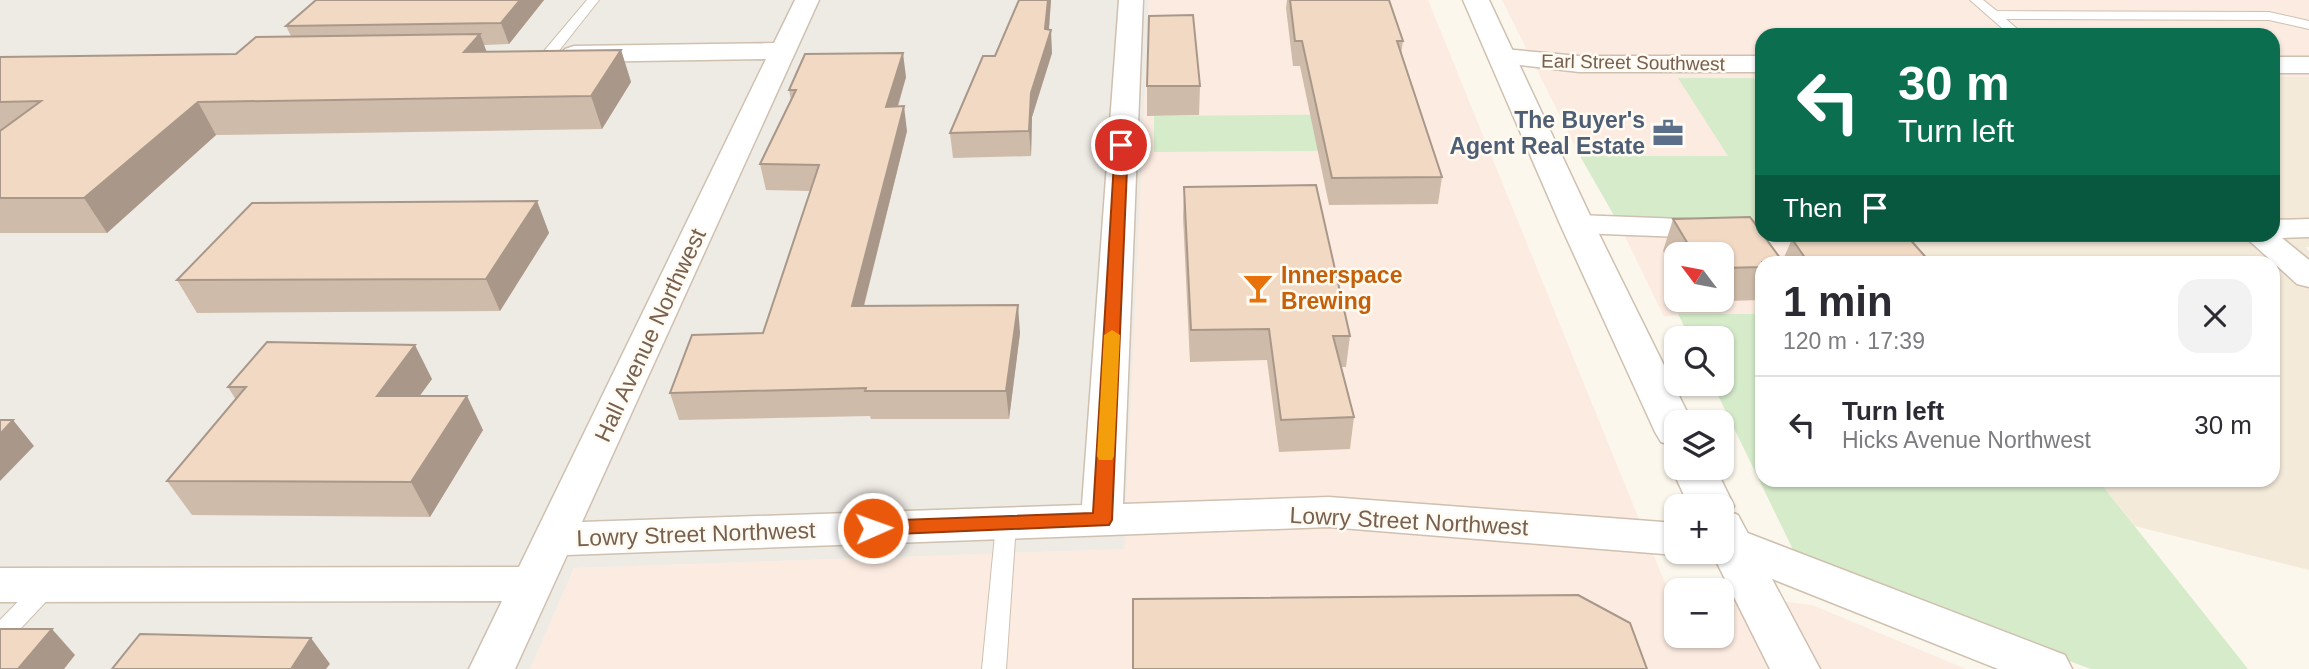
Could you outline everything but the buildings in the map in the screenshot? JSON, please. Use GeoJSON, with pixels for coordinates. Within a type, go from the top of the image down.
{"type":"FeatureCollection","features":[{"type":"Feature","properties":{"kind":"street","name":"Hall Avenue Northwest"},"geometry":{"type":"LineString","coordinates":[[492,669],[807,0]]}},
{"type":"Feature","properties":{"kind":"street"},"geometry":{"type":"LineString","coordinates":[[1102,520],[1131,0]]}},
{"type":"Feature","properties":{"kind":"street"},"geometry":{"type":"LineString","coordinates":[[1476,0],[1577,224],[1666,410]]}},
{"type":"Feature","properties":{"kind":"street"},"geometry":{"type":"LineString","coordinates":[[522,55],[784,51]]}},
{"type":"Feature","properties":{"kind":"street","name":"Earl Street Southwest"},"geometry":{"type":"LineString","coordinates":[[1503,57],[1579,64],[1755,64]]}},
{"type":"Feature","properties":{"kind":"street"},"geometry":{"type":"LineString","coordinates":[[2280,65],[2309,65]]}},
{"type":"Feature","properties":{"kind":"street"},"geometry":{"type":"LineString","coordinates":[[1577,224],[1755,231]]}},
{"type":"Feature","properties":{"kind":"street"},"geometry":{"type":"LineString","coordinates":[[2280,229],[2309,228]]}},
{"type":"Feature","properties":{"kind":"street"},"geometry":{"type":"LineString","coordinates":[[2267,242],[2309,277]]}},
{"type":"Feature","properties":{"kind":"street","name":"Lowry Street Northwest"},"geometry":{"type":"LineString","coordinates":[[554,539],[1329,512],[1664,538]]}},
{"type":"Feature","properties":{"kind":"street"},"geometry":{"type":"LineString","coordinates":[[1734,536],[2049,669]]}},
{"type":"Feature","properties":{"kind":"street"},"geometry":{"type":"LineString","coordinates":[[1734,554],[1795,669]]}},
{"type":"Feature","properties":{"kind":"street"},"geometry":{"type":"LineString","coordinates":[[0,585],[532,584]]}},
{"type":"Feature","properties":{"kind":"lane"},"geometry":{"type":"LineString","coordinates":[[549,54],[593,0]]}},
{"type":"Feature","properties":{"kind":"lane"},"geometry":{"type":"LineString","coordinates":[[1976,0],[2010,28]]}},
{"type":"Feature","properties":{"kind":"lane"},"geometry":{"type":"LineString","coordinates":[[1996,15],[2269,16],[2309,25]]}},
{"type":"Feature","properties":{"kind":"lane"},"geometry":{"type":"LineString","coordinates":[[994,669],[1006,524]]}},
{"type":"Feature","properties":{"kind":"lane"},"geometry":{"type":"LineString","coordinates":[[0,635],[48,585]]}},
{"type":"Feature","properties":{"kind":"shaded area"},"geometry":{"type":"Polygon","coordinates":[[[0,0],[1149,0],[1124,549],[574,568],[530,669],[0,669],[0,0]]]}},
{"type":"Feature","properties":{"kind":"shaded area"},"geometry":{"type":"Polygon","coordinates":[[[1149,0],[1428,0],[1664,581],[1664,648],[1734,648],[1734,595],[1812,605],[1966,669],[530,669],[574,568],[1123,549],[1149,0]]]}},
{"type":"Feature","properties":{"kind":"shaded area"},"geometry":{"type":"Polygon","coordinates":[[[1502,0],[2309,0],[2309,77],[2280,77],[2280,28],[1755,28],[1755,78],[1679,78],[1729,156],[1580,156],[1502,0]]]}},
{"type":"Feature","properties":{"kind":"shaded area"},"geometry":{"type":"Polygon","coordinates":[[[2280,77],[2309,77],[2309,247],[2305,247],[2309,251],[2309,570],[2135,526],[2104,487],[2280,487],[2280,256],[1920,256],[1909,242],[2280,242],[2280,77]]]}},
{"type":"Feature","properties":{"kind":"shaded area"},"geometry":{"type":"Polygon","coordinates":[[[1755,225],[1755,242],[1909,242],[1920,256],[1755,256],[1755,314],[1678,314],[1664,317],[1620,226],[1755,225]]]}},
{"type":"Feature","properties":{"kind":"green space"},"geometry":{"type":"Polygon","coordinates":[[[1678,78],[1754,78],[1755,225],[1620,226],[1580,156],[1728,156],[1678,78]]]}},
{"type":"Feature","properties":{"kind":"green space"},"geometry":{"type":"Polygon","coordinates":[[[1409,114],[1421,150],[1154,152],[1154,116],[1409,114]]]}},
{"type":"Feature","properties":{"kind":"green space"},"geometry":{"type":"Polygon","coordinates":[[[1678,314],[1755,314],[1755,471],[1734,428],[1734,410],[1725,410],[1718,396],[1734,396],[1734,326],[1684,326],[1678,314]]]}},
{"type":"Feature","properties":{"kind":"green space"},"geometry":{"type":"Polygon","coordinates":[[[1763,487],[2104,487],[2248,669],[2091,669],[1799,562],[1763,487]]]}},
{"type":"Feature","properties":{"kind":"slow traffic"},"geometry":{"type":"LineString","coordinates":[[1106,456],[1112,335]]}},
{"type":"Feature","properties":{"kind":"place","name":"The Buyer's Agent Real Estate"},"geometry":{"type":"Point","coordinates":[1668,133]}},
{"type":"Feature","properties":{"kind":"place","name":"Innerspace Brewing"},"geometry":{"type":"Point","coordinates":[1258,288]}},
{"type":"Feature","properties":{"kind":"route"},"geometry":{"type":"LineString","coordinates":[[873,528],[1102,520],[1121,145]]}}]}
